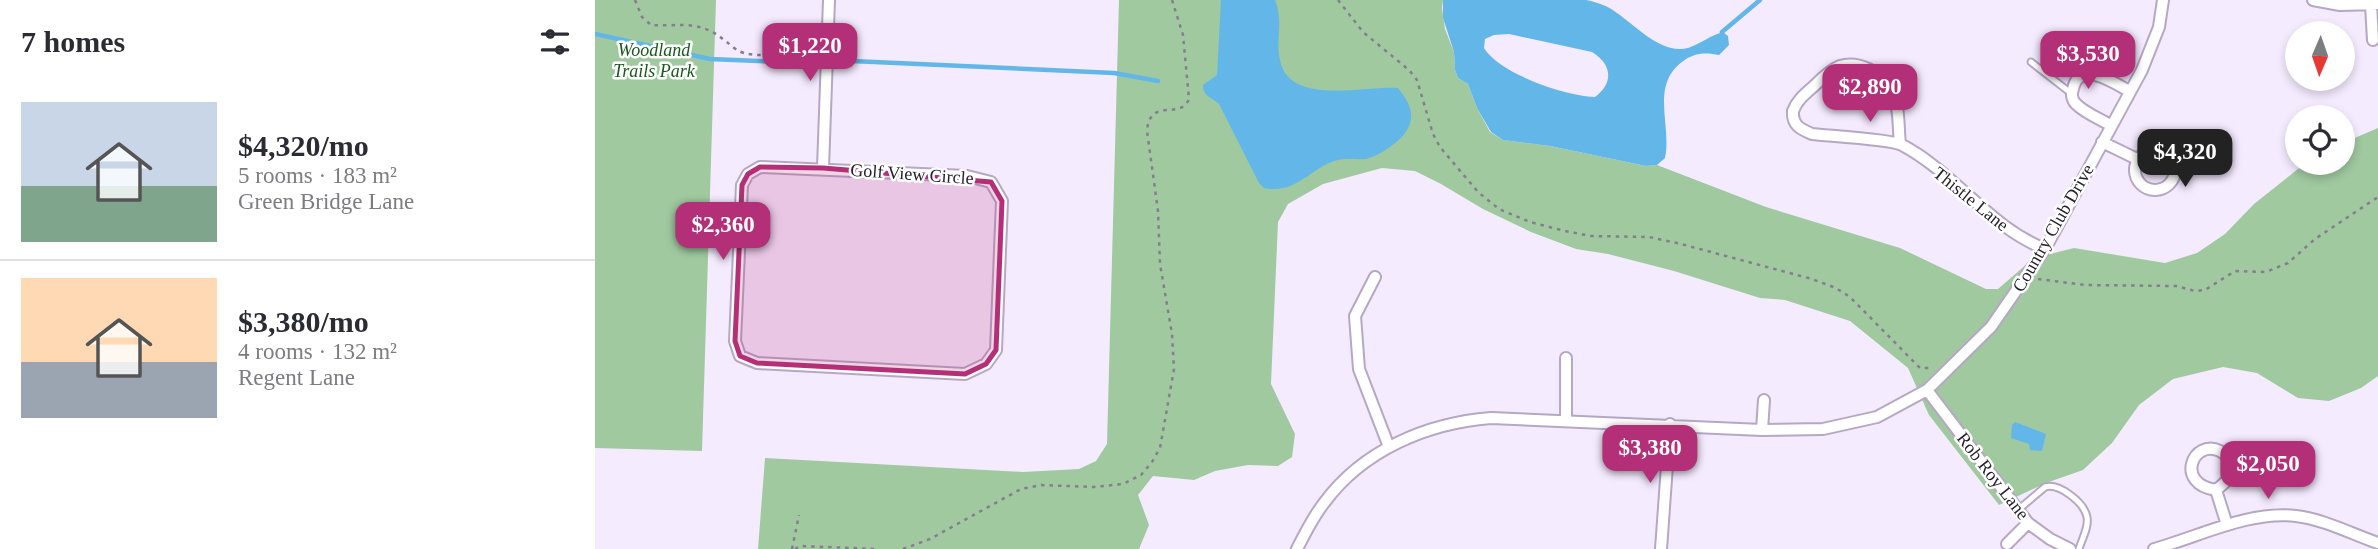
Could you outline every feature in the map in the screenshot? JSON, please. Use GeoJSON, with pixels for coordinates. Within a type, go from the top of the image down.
{"type":"FeatureCollection","features":[{"type":"Feature","properties":{"kind":"street"},"geometry":{"type":"LineString","coordinates":[[823,168],[829,0]]}},
{"type":"Feature","properties":{"kind":"street","name":"Country Club Drive"},"geometry":{"type":"LineString","coordinates":[[1297,549],[1323,503],[1359,466],[1413,435],[1464,420],[1491,418],[1762,430],[1823,429],[1877,417],[1927,390],[1991,327],[2045,249],[2152,49],[2164,0]]}},
{"type":"Feature","properties":{"kind":"street"},"geometry":{"type":"LineString","coordinates":[[2313,0],[2340,5],[2374,5],[2373,40]]}},
{"type":"Feature","properties":{"kind":"street","name":"Thistle Lane"},"geometry":{"type":"LineString","coordinates":[[1900,144],[1896,100],[1890,88],[1881,77],[1859,65],[1839,66],[1828,73],[1800,99],[1793,111],[1795,124],[1801,130],[1812,134],[1900,144],[2003,226],[2025,241],[2045,249]]}},
{"type":"Feature","properties":{"kind":"street"},"geometry":{"type":"LineString","coordinates":[[2110,125],[2078,106],[2072,94],[2075,82],[2089,74],[2105,77],[2129,91]]}},
{"type":"Feature","properties":{"kind":"street"},"geometry":{"type":"LineString","coordinates":[[2102,142],[2139,160]]}},
{"type":"Feature","properties":{"kind":"street","name":"Golf View Circle"},"geometry":{"type":"LineString","coordinates":[[760,167],[823,168],[967,176],[991,182],[1002,201],[996,350],[986,364],[965,374],[757,363],[740,356],[735,341],[742,185],[748,174],[760,167]]}},
{"type":"Feature","properties":{"kind":"street"},"geometry":{"type":"LineString","coordinates":[[1375,277],[1355,316],[1359,369],[1389,447]]}},
{"type":"Feature","properties":{"kind":"street"},"geometry":{"type":"LineString","coordinates":[[1566,358],[1566,421]]}},
{"type":"Feature","properties":{"kind":"street","name":"Rob Roy Lane"},"geometry":{"type":"LineString","coordinates":[[1927,390],[2028,523],[2070,549]]}},
{"type":"Feature","properties":{"kind":"street"},"geometry":{"type":"LineString","coordinates":[[1762,430],[1764,400]]}},
{"type":"Feature","properties":{"kind":"street"},"geometry":{"type":"LineString","coordinates":[[1661,549],[1670,424]]}},
{"type":"Feature","properties":{"kind":"street"},"geometry":{"type":"LineString","coordinates":[[2216,490],[2227,526]]}},
{"type":"Feature","properties":{"kind":"street"},"geometry":{"type":"LineString","coordinates":[[2157,549],[2263,517],[2297,516],[2378,542]]}},
{"type":"Feature","properties":{"kind":"street"},"geometry":{"type":"LineString","coordinates":[[2005,546],[2028,523]]}},
{"type":"Feature","properties":{"kind":"lane"},"geometry":{"type":"LineString","coordinates":[[2031,62],[2072,94]]}},
{"type":"Feature","properties":{"kind":"lane"},"geometry":{"type":"LineString","coordinates":[[2018,510],[2045,487],[2057,487],[2075,499],[2087,515],[2087,527],[2079,549]]}},
{"type":"Feature","properties":{"kind":"path"},"geometry":{"type":"LineString","coordinates":[[635,0],[642,17],[651,25],[694,26],[723,37],[745,54],[792,54],[827,46]]}},
{"type":"Feature","properties":{"kind":"path"},"geometry":{"type":"LineString","coordinates":[[903,549],[930,539],[1021,489],[1041,485],[1094,487],[1123,484],[1141,475],[1160,449],[1174,369],[1174,349],[1162,280],[1158,211],[1147,131],[1153,114],[1159,110],[1181,108],[1189,99],[1185,45],[1172,0]]}},
{"type":"Feature","properties":{"kind":"path"},"geometry":{"type":"LineString","coordinates":[[1338,0],[1363,32],[1409,70],[1417,80],[1440,147],[1478,192],[1499,209],[1530,222],[1565,231],[1591,236],[1649,237],[1812,279],[1836,288],[1850,297],[1920,368],[1927,370],[1939,363]]}},
{"type":"Feature","properties":{"kind":"path"},"geometry":{"type":"LineString","coordinates":[[2027,277],[2060,284],[2176,286],[2195,291],[2205,290],[2235,271],[2266,272],[2288,263],[2326,232],[2378,197]]}},
{"type":"Feature","properties":{"kind":"path"},"geometry":{"type":"LineString","coordinates":[[794,549],[799,515]]}},
{"type":"Feature","properties":{"kind":"path"},"geometry":{"type":"LineString","coordinates":[[794,549],[800,546],[877,549]]}},
{"type":"Feature","properties":{"kind":"highlighted area"},"geometry":{"type":"Polygon","coordinates":[[[760,167],[823,168],[991,182],[1002,201],[996,350],[986,364],[965,374],[757,363],[740,356],[735,341],[742,185],[748,174],[760,167]]]}},
{"type":"Feature","properties":{"kind":"green space","name":"Woodland Trails Park"},"geometry":{"type":"Polygon","coordinates":[[[595,0],[716,0],[702,451],[595,448],[595,0]]]}},
{"type":"Feature","properties":{"kind":"green space"},"geometry":{"type":"Polygon","coordinates":[[[1119,0],[1443,0],[1445,29],[1454,52],[1458,78],[1468,84],[1490,132],[1503,140],[1550,146],[1646,166],[1657,165],[1766,207],[1900,248],[1986,289],[1998,289],[2028,263],[2074,248],[2165,263],[2197,253],[2225,234],[2254,204],[2290,175],[2355,175],[2355,138],[2378,128],[2378,376],[2361,388],[2329,401],[2298,398],[2257,373],[2223,367],[2173,379],[2139,405],[2112,443],[2083,470],[2046,483],[1999,505],[1929,415],[1908,368],[1850,321],[1785,300],[1760,298],[1674,271],[1608,254],[1576,249],[1531,232],[1483,209],[1415,171],[1382,168],[1323,184],[1288,204],[1278,222],[1271,384],[1295,434],[1292,457],[1278,466],[1248,465],[1215,471],[1194,480],[1153,476],[1138,495],[1149,525],[1139,549],[758,549],[765,458],[1023,472],[1079,469],[1096,461],[1107,444],[1119,0]]]}},
{"type":"Feature","properties":{"kind":"water"},"geometry":{"type":"Polygon","coordinates":[[[1221,0],[1275,0],[1279,16],[1280,60],[1286,75],[1298,84],[1313,89],[1330,90],[1398,88],[1411,112],[1411,120],[1405,134],[1372,157],[1338,160],[1286,188],[1264,188],[1219,104],[1203,89],[1203,85],[1217,75],[1221,0]]]}},
{"type":"Feature","properties":{"kind":"water"},"geometry":{"type":"Polygon","coordinates":[[[1443,0],[1586,0],[1610,8],[1650,38],[1669,47],[1688,48],[1723,32],[1728,36],[1729,45],[1719,55],[1690,57],[1672,72],[1664,94],[1665,158],[1657,165],[1646,166],[1550,146],[1503,140],[1491,132],[1477,108],[1468,84],[1458,78],[1454,52],[1443,18],[1443,0]],[[1509,34],[1485,39],[1484,48],[1492,58],[1518,75],[1567,93],[1595,97],[1605,86],[1608,74],[1604,62],[1592,52],[1509,34]]]}},
{"type":"Feature","properties":{"kind":"water"},"geometry":{"type":"Polygon","coordinates":[[[2015,422],[2046,434],[2042,451],[2030,450],[2029,444],[2011,438],[2012,425],[2015,422]]]}},
{"type":"Feature","properties":{"kind":"waterway"},"geometry":{"type":"LineString","coordinates":[[1722,32],[1760,0]]}},
{"type":"Feature","properties":{"kind":"waterway"},"geometry":{"type":"LineString","coordinates":[[595,34],[710,59],[803,63]]}},
{"type":"Feature","properties":{"kind":"waterway"},"geometry":{"type":"LineString","coordinates":[[852,61],[1114,73],[1158,81]]}}]}
